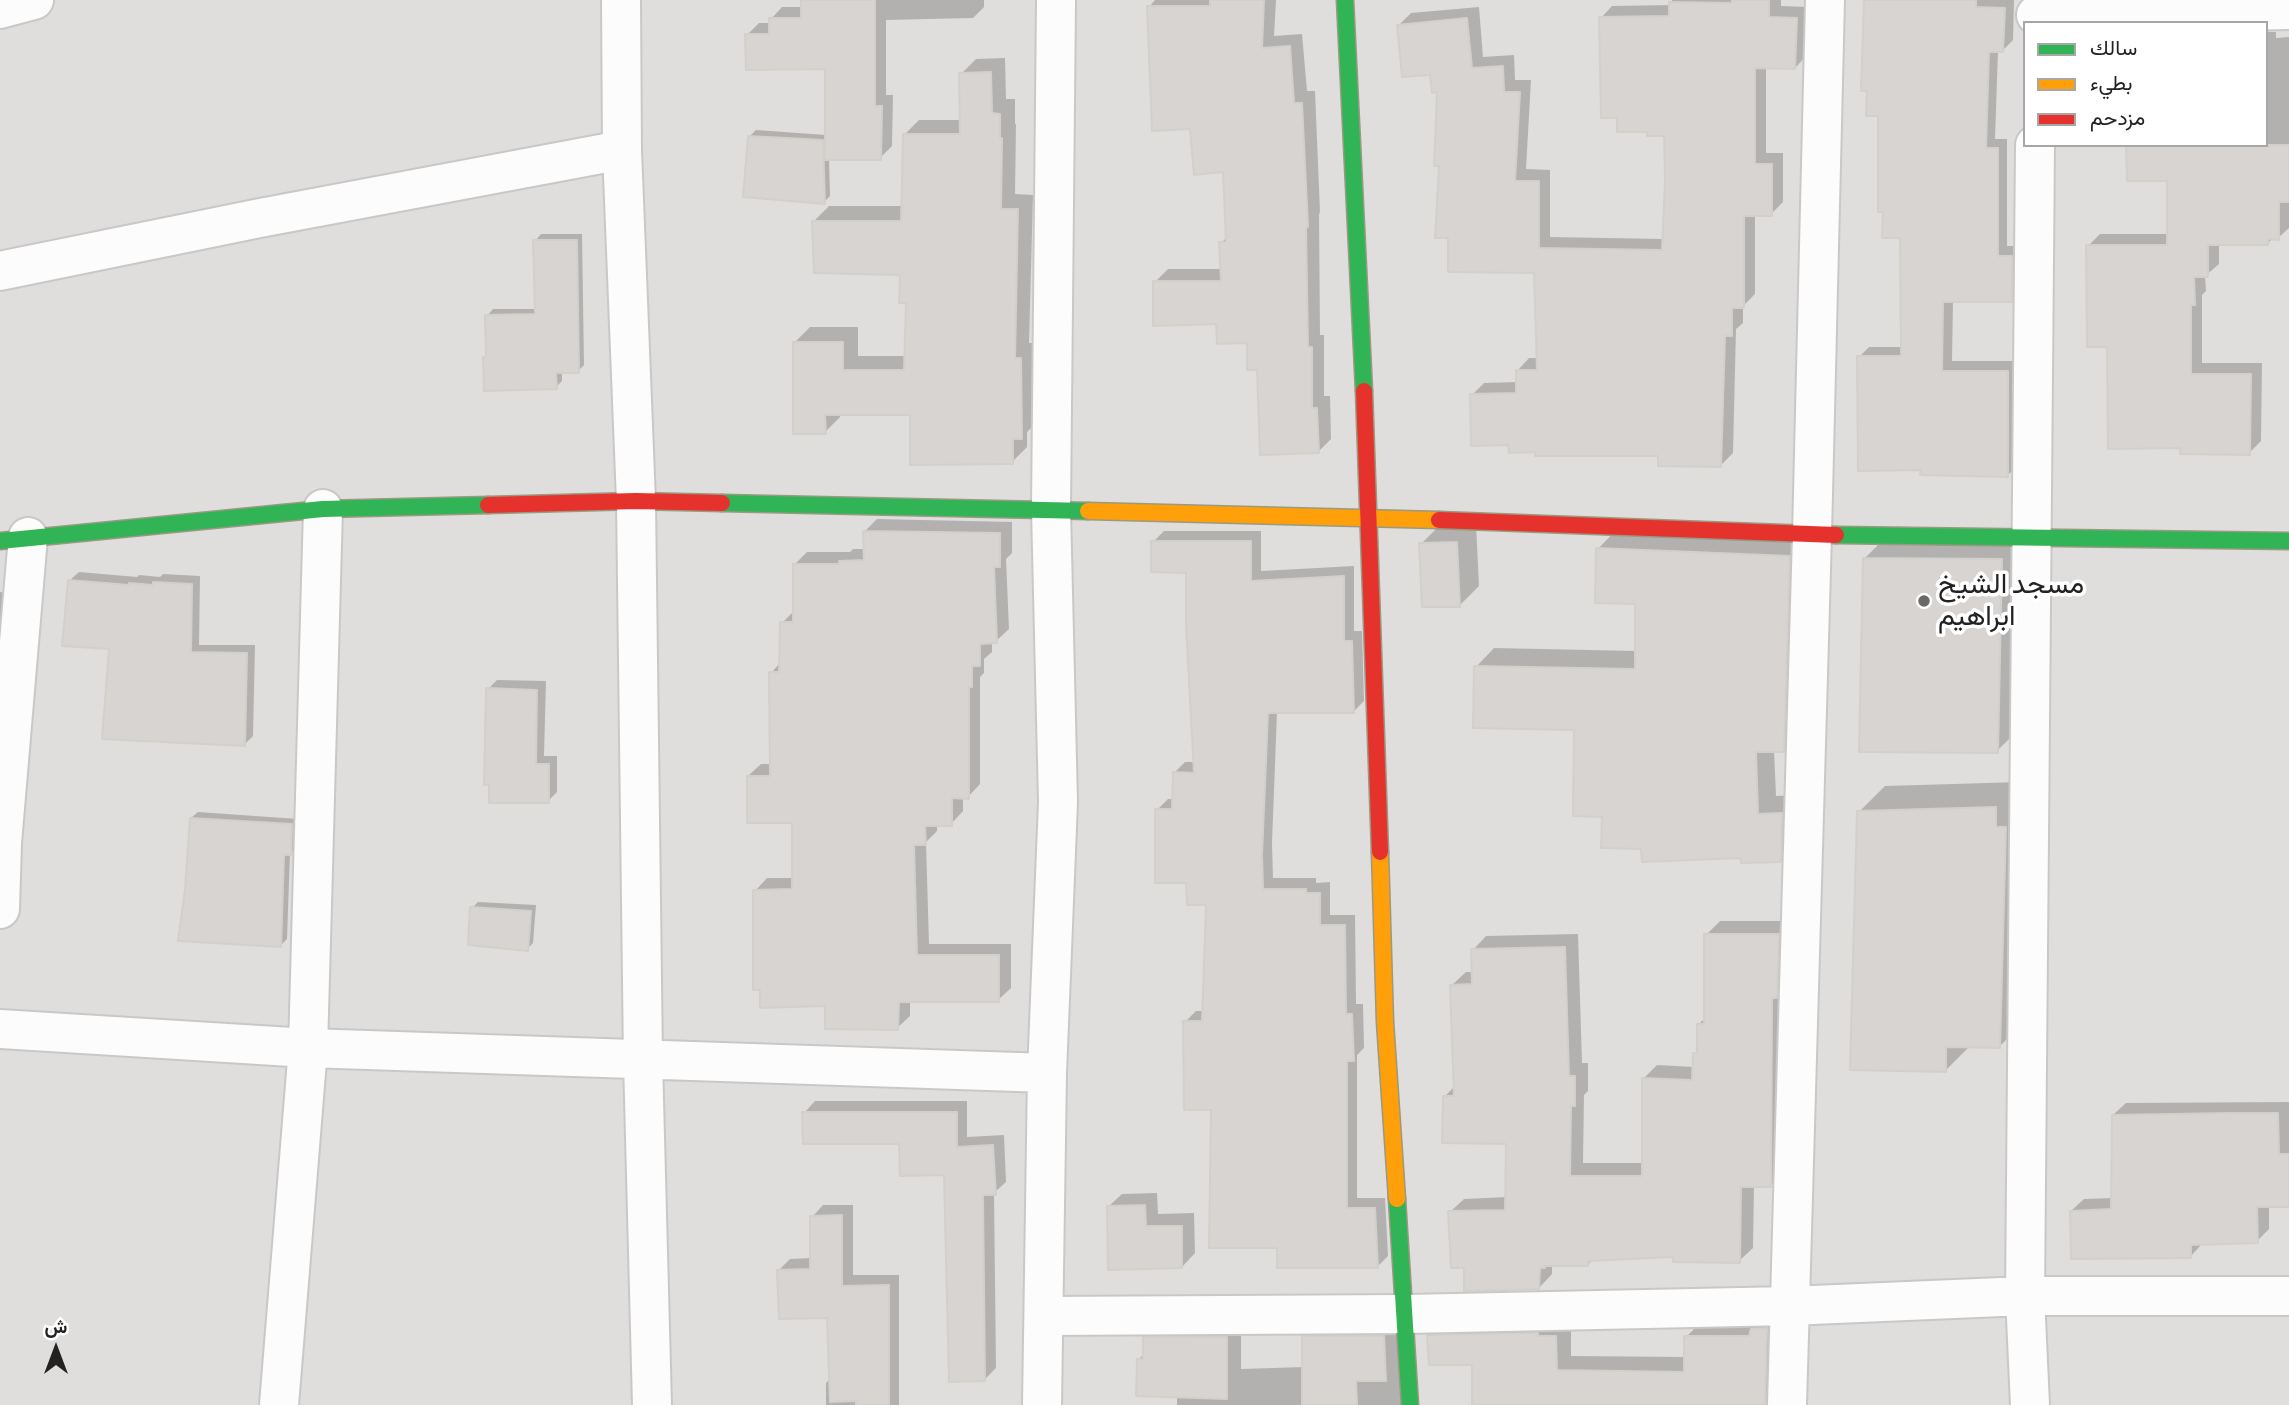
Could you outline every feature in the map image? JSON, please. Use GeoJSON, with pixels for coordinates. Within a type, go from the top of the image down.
{"type":"FeatureCollection","features":[{"type":"Feature","properties":{"kind":"street"},"geometry":{"type":"LineString","coordinates":[[0,9],[34,0]]}},
{"type":"Feature","properties":{"kind":"street"},"geometry":{"type":"LineString","coordinates":[[621,0],[622,150],[636,501],[643,1060],[652,1405]]}},
{"type":"Feature","properties":{"kind":"street"},"geometry":{"type":"LineString","coordinates":[[1042,1405],[1047,1073],[1058,802],[1051,509],[1056,0]]}},
{"type":"Feature","properties":{"kind":"street"},"geometry":{"type":"LineString","coordinates":[[1345,0],[1370,517],[1385,1022],[1410,1405]]}},
{"type":"Feature","properties":{"kind":"street"},"geometry":{"type":"LineString","coordinates":[[1787,1405],[1825,0]]}},
{"type":"Feature","properties":{"kind":"street"},"geometry":{"type":"LineString","coordinates":[[2036,13],[2289,10]]}},
{"type":"Feature","properties":{"kind":"street"},"geometry":{"type":"LineString","coordinates":[[2030,1405],[2025,1296],[2035,147]]}},
{"type":"Feature","properties":{"kind":"street"},"geometry":{"type":"LineString","coordinates":[[0,271],[260,218],[622,150]]}},
{"type":"Feature","properties":{"kind":"street"},"geometry":{"type":"LineString","coordinates":[[0,909],[14,539],[323,509],[636,501],[1370,517],[1812,536],[2289,541]]}},
{"type":"Feature","properties":{"kind":"street"},"geometry":{"type":"LineString","coordinates":[[279,1405],[308,1048],[323,509]]}},
{"type":"Feature","properties":{"kind":"street"},"geometry":{"type":"LineString","coordinates":[[0,1029],[308,1048],[1047,1073]]}},
{"type":"Feature","properties":{"kind":"street"},"geometry":{"type":"LineString","coordinates":[[1045,1316],[1406,1314],[1789,1306],[2025,1296],[2289,1296]]}},
{"type":"Feature","properties":{"kind":"shaded area"},"geometry":{"type":"Polygon","coordinates":[[[0,0],[2289,0],[2289,1405],[0,1405],[0,0]]]}},
{"type":"Feature","properties":{"kind":"building"},"geometry":{"type":"Polygon","coordinates":[[[801,0],[875,0],[875,106],[882,106],[881,160],[825,160],[825,69],[746,70],[745,34],[769,34],[769,18],[801,18],[801,0]]]}},
{"type":"Feature","properties":{"kind":"building"},"geometry":{"type":"Polygon","coordinates":[[[1210,0],[1264,0],[1262,48],[1290,46],[1294,103],[1302,103],[1308,227],[1308,347],[1312,347],[1312,408],[1317,408],[1319,453],[1260,455],[1257,370],[1247,370],[1247,343],[1217,344],[1216,324],[1153,326],[1153,281],[1221,281],[1219,242],[1226,242],[1223,172],[1194,175],[1190,129],[1152,131],[1147,6],[1210,6],[1210,0]]]}},
{"type":"Feature","properties":{"kind":"building"},"geometry":{"type":"Polygon","coordinates":[[[1732,0],[1769,0],[1769,17],[1797,18],[1795,69],[1755,68],[1755,164],[1772,164],[1772,216],[1744,216],[1744,308],[1732,308],[1732,336],[1725,336],[1721,467],[1658,466],[1658,456],[1535,456],[1535,452],[1509,453],[1508,445],[1471,446],[1470,394],[1516,393],[1516,370],[1537,370],[1534,273],[1448,272],[1448,238],[1435,238],[1439,166],[1434,166],[1437,92],[1432,93],[1430,75],[1402,77],[1397,25],[1467,18],[1472,68],[1503,66],[1504,92],[1520,92],[1515,181],[1539,181],[1539,248],[1662,250],[1664,136],[1647,136],[1647,132],[1617,132],[1617,118],[1601,118],[1599,17],[1669,16],[1669,2],[1732,3],[1732,0]]]}},
{"type":"Feature","properties":{"kind":"building"},"geometry":{"type":"Polygon","coordinates":[[[1864,0],[1976,0],[1976,7],[2005,8],[2003,52],[1989,52],[1986,148],[1998,148],[1998,256],[2012,256],[2012,302],[1943,302],[1942,371],[2008,371],[2008,477],[1920,475],[1921,470],[1858,471],[1857,356],[1901,356],[1900,238],[1882,238],[1883,212],[1878,212],[1878,116],[1866,116],[1867,91],[1861,91],[1864,0]]]}},
{"type":"Feature","properties":{"kind":"building"},"geometry":{"type":"Polygon","coordinates":[[[991,72],[992,113],[1000,114],[1002,138],[1001,209],[1018,209],[1015,358],[1021,358],[1022,439],[1013,439],[1013,464],[910,465],[910,415],[825,415],[826,434],[793,434],[793,342],[843,342],[843,370],[904,370],[906,303],[899,303],[900,275],[814,273],[812,221],[901,221],[903,134],[960,134],[959,73],[991,72]]]}},
{"type":"Feature","properties":{"kind":"building"},"geometry":{"type":"Polygon","coordinates":[[[748,136],[823,140],[825,204],[743,197],[748,136]]]}},
{"type":"Feature","properties":{"kind":"building"},"geometry":{"type":"Polygon","coordinates":[[[2289,145],[2289,202],[2279,202],[2279,240],[2268,239],[2268,245],[2208,245],[2208,277],[2194,277],[2195,305],[2191,305],[2191,374],[2251,374],[2250,455],[2180,454],[2180,448],[2108,449],[2107,347],[2087,347],[2086,245],[2167,245],[2167,181],[2127,181],[2126,147],[2289,145]]]}},
{"type":"Feature","properties":{"kind":"building"},"geometry":{"type":"Polygon","coordinates":[[[533,240],[577,240],[579,373],[556,373],[557,389],[484,391],[485,315],[535,314],[533,240]]]}},
{"type":"Feature","properties":{"kind":"building"},"geometry":{"type":"Polygon","coordinates":[[[863,531],[1000,533],[1000,567],[994,567],[997,643],[980,644],[980,666],[972,666],[972,687],[969,687],[969,799],[952,798],[952,826],[925,826],[926,845],[914,845],[917,955],[999,955],[999,1002],[899,1002],[898,1030],[825,1029],[825,1006],[760,1008],[760,990],[753,990],[753,890],[792,889],[792,823],[747,823],[747,776],[770,776],[769,672],[779,672],[780,622],[793,622],[793,564],[839,564],[839,561],[864,560],[863,531]]]}},
{"type":"Feature","properties":{"kind":"building"},"geometry":{"type":"Polygon","coordinates":[[[1151,541],[1251,541],[1251,581],[1344,576],[1344,641],[1352,641],[1354,713],[1268,713],[1263,889],[1306,889],[1306,893],[1320,893],[1320,925],[1345,925],[1346,1014],[1352,1014],[1354,1061],[1347,1061],[1347,1208],[1375,1208],[1378,1268],[1277,1268],[1277,1248],[1209,1248],[1211,1110],[1184,1110],[1183,1021],[1202,1021],[1206,905],[1187,905],[1186,883],[1155,883],[1155,809],[1172,809],[1173,772],[1194,773],[1186,573],[1151,572],[1151,541]]]}},
{"type":"Feature","properties":{"kind":"building"},"geometry":{"type":"Polygon","coordinates":[[[1457,542],[1460,607],[1422,607],[1419,543],[1457,542]]]}},
{"type":"Feature","properties":{"kind":"building"},"geometry":{"type":"Polygon","coordinates":[[[1596,548],[1790,556],[1784,752],[1756,752],[1758,814],[1782,813],[1781,862],[1741,863],[1741,858],[1642,862],[1641,849],[1601,848],[1602,817],[1573,816],[1574,730],[1473,728],[1474,666],[1635,669],[1635,604],[1595,603],[1596,548]]]}},
{"type":"Feature","properties":{"kind":"building"},"geometry":{"type":"Polygon","coordinates":[[[1863,558],[2002,559],[1998,753],[1859,752],[1863,558]]]}},
{"type":"Feature","properties":{"kind":"building"},"geometry":{"type":"Polygon","coordinates":[[[68,580],[129,585],[153,585],[153,582],[192,584],[191,652],[247,653],[245,746],[102,739],[109,649],[62,646],[68,580]]]}},
{"type":"Feature","properties":{"kind":"building"},"geometry":{"type":"Polygon","coordinates":[[[486,688],[537,690],[536,764],[549,764],[549,803],[489,803],[489,785],[484,785],[486,688]]]}},
{"type":"Feature","properties":{"kind":"building"},"geometry":{"type":"Polygon","coordinates":[[[1996,807],[1996,827],[2006,827],[2000,1048],[1946,1047],[1946,1072],[1850,1070],[1857,811],[1996,807]]]}},
{"type":"Feature","properties":{"kind":"building"},"geometry":{"type":"Polygon","coordinates":[[[190,818],[292,824],[291,855],[284,855],[281,947],[178,941],[190,818]]]}},
{"type":"Feature","properties":{"kind":"building"},"geometry":{"type":"Polygon","coordinates":[[[470,907],[531,911],[528,951],[468,945],[470,907]]]}},
{"type":"Feature","properties":{"kind":"building"},"geometry":{"type":"Polygon","coordinates":[[[1704,934],[1779,934],[1777,998],[1772,998],[1771,1187],[1741,1187],[1740,1263],[1673,1262],[1673,1257],[1588,1261],[1588,1266],[1540,1268],[1539,1289],[1464,1291],[1464,1268],[1451,1268],[1448,1211],[1505,1210],[1506,1144],[1442,1143],[1443,1096],[1454,1096],[1450,985],[1472,984],[1471,949],[1565,947],[1569,1076],[1575,1076],[1575,1106],[1571,1106],[1570,1176],[1642,1176],[1642,1078],[1692,1080],[1693,1053],[1697,1053],[1697,1024],[1704,1024],[1704,934]]]}},
{"type":"Feature","properties":{"kind":"building"},"geometry":{"type":"Polygon","coordinates":[[[802,1112],[957,1112],[957,1147],[993,1145],[996,1195],[983,1195],[985,1381],[949,1382],[944,1175],[900,1176],[899,1144],[803,1144],[802,1112]]]}},
{"type":"Feature","properties":{"kind":"building"},"geometry":{"type":"Polygon","coordinates":[[[2278,1113],[2279,1154],[2289,1154],[2289,1207],[2257,1207],[2258,1243],[2191,1245],[2191,1258],[2071,1259],[2070,1211],[2111,1209],[2112,1115],[2278,1113]]]}},
{"type":"Feature","properties":{"kind":"building"},"geometry":{"type":"Polygon","coordinates":[[[1145,1205],[1146,1226],[1182,1226],[1182,1268],[1108,1270],[1107,1206],[1145,1205]]]}},
{"type":"Feature","properties":{"kind":"building"},"geometry":{"type":"Polygon","coordinates":[[[842,1215],[842,1286],[889,1285],[889,1405],[856,1405],[856,1401],[830,1402],[827,1318],[779,1319],[777,1270],[810,1269],[810,1216],[842,1215]]]}},
{"type":"Feature","properties":{"kind":"building"},"geometry":{"type":"Polygon","coordinates":[[[1767,1328],[1765,1405],[1472,1405],[1472,1365],[1429,1365],[1427,1335],[1538,1333],[1538,1336],[1556,1336],[1557,1370],[1684,1372],[1684,1336],[1749,1336],[1751,1329],[1767,1328]]]}},
{"type":"Feature","properties":{"kind":"building"},"geometry":{"type":"Polygon","coordinates":[[[1302,1336],[1384,1336],[1386,1381],[1356,1381],[1357,1405],[1302,1405],[1302,1336]]]}},
{"type":"Feature","properties":{"kind":"building"},"geometry":{"type":"Polygon","coordinates":[[[1143,1337],[1227,1337],[1227,1399],[1136,1396],[1137,1359],[1143,1359],[1143,1337]]]}},
{"type":"Feature","properties":{"kind":"traffic: fast"},"geometry":{"type":"LineString","coordinates":[[1345,0],[1364,391]]}},
{"type":"Feature","properties":{"kind":"traffic: fast"},"geometry":{"type":"LineString","coordinates":[[722,503],[1088,511]]}},
{"type":"Feature","properties":{"kind":"traffic: fast"},"geometry":{"type":"LineString","coordinates":[[0,541],[323,509],[488,505]]}},
{"type":"Feature","properties":{"kind":"traffic: fast"},"geometry":{"type":"LineString","coordinates":[[1836,535],[2289,541]]}},
{"type":"Feature","properties":{"kind":"traffic: fast"},"geometry":{"type":"LineString","coordinates":[[1397,1199],[1410,1405]]}},
{"type":"Feature","properties":{"kind":"traffic: slow"},"geometry":{"type":"LineString","coordinates":[[1088,511],[1439,520]]}},
{"type":"Feature","properties":{"kind":"traffic: slow"},"geometry":{"type":"LineString","coordinates":[[1380,852],[1385,1022],[1397,1199]]}},
{"type":"Feature","properties":{"kind":"traffic: jam"},"geometry":{"type":"LineString","coordinates":[[1364,391],[1380,852]]}},
{"type":"Feature","properties":{"kind":"traffic: jam"},"geometry":{"type":"LineString","coordinates":[[488,505],[636,501],[722,503]]}},
{"type":"Feature","properties":{"kind":"traffic: jam"},"geometry":{"type":"LineString","coordinates":[[1439,520],[1836,535]]}},
{"type":"Feature","properties":{"kind":"place","name":"مسجد الشيخ ابراهيم"},"geometry":{"type":"Point","coordinates":[1924,601]}}]}
